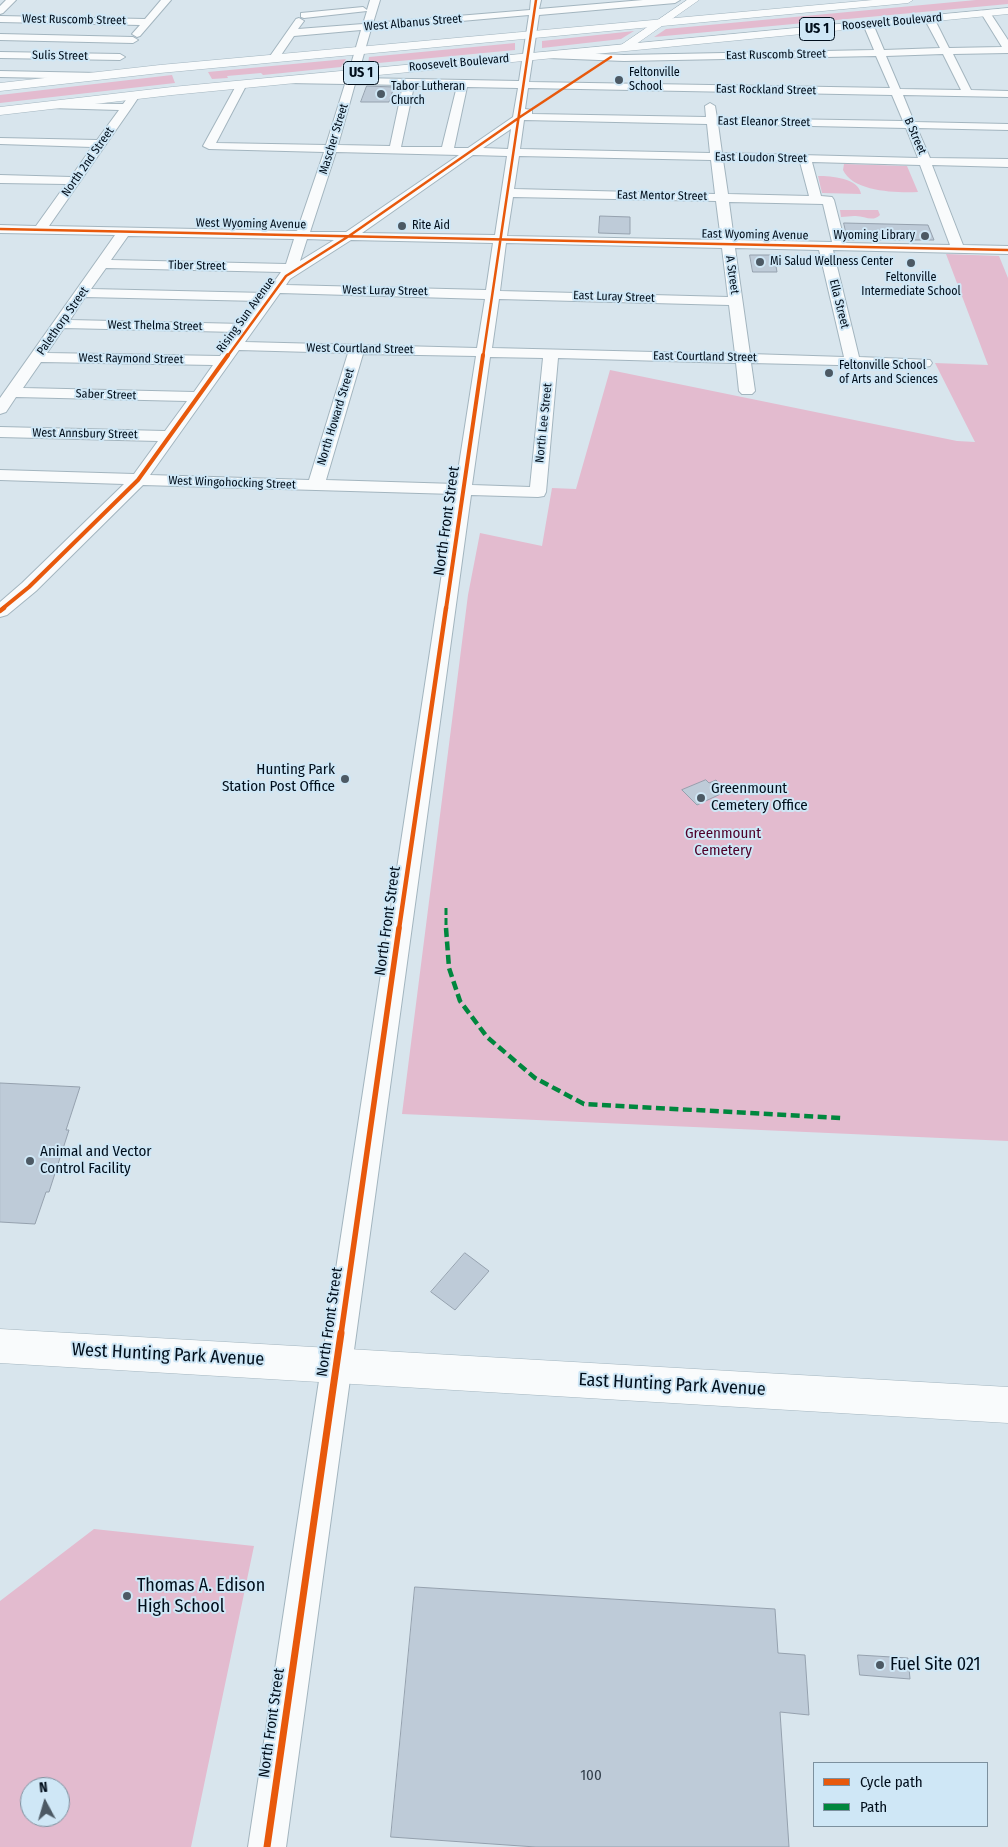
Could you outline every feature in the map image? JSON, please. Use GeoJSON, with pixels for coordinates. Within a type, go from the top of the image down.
{"type":"FeatureCollection","features":[{"type":"Feature","properties":{"kind":"main road","name":"Rising Sun Avenue"},"geometry":{"type":"LineString","coordinates":[[629,45],[694,0]]}},
{"type":"Feature","properties":{"kind":"main road","name":"Roosevelt Boulevard"},"geometry":{"type":"LineString","coordinates":[[657,26],[849,10],[917,2]]}},
{"type":"Feature","properties":{"kind":"main road","name":"Roosevelt Boulevard"},"geometry":{"type":"LineString","coordinates":[[0,106],[95,94],[353,74],[657,26],[786,11],[917,2]]}},
{"type":"Feature","properties":{"kind":"main road","name":"Roosevelt Boulevard"},"geometry":{"type":"LineString","coordinates":[[46,81],[359,53],[473,40],[529,46],[544,55],[1008,6]]}},
{"type":"Feature","properties":{"kind":"main road"},"geometry":{"type":"LineString","coordinates":[[786,11],[849,10]]}},
{"type":"Feature","properties":{"kind":"main road","name":"Roosevelt Boulevard"},"geometry":{"type":"LineString","coordinates":[[211,67],[273,59],[359,53],[529,46],[629,45],[702,40],[1008,11]]}},
{"type":"Feature","properties":{"kind":"main road"},"geometry":{"type":"LineString","coordinates":[[420,50],[473,40]]}},
{"type":"Feature","properties":{"kind":"main road","name":"Roosevelt Boulevard"},"geometry":{"type":"LineString","coordinates":[[196,86],[242,84],[491,60],[529,46]]}},
{"type":"Feature","properties":{"kind":"main road"},"geometry":{"type":"LineString","coordinates":[[425,62],[491,60]]}},
{"type":"Feature","properties":{"kind":"main road","name":"Roosevelt Boulevard"},"geometry":{"type":"LineString","coordinates":[[0,92],[46,81],[190,69]]}},
{"type":"Feature","properties":{"kind":"main road"},"geometry":{"type":"LineString","coordinates":[[0,88],[46,81]]}},
{"type":"Feature","properties":{"kind":"main road","name":"Roosevelt Boulevard"},"geometry":{"type":"LineString","coordinates":[[0,111],[135,95],[175,88]]}},
{"type":"Feature","properties":{"kind":"main road"},"geometry":{"type":"LineString","coordinates":[[50,105],[95,94]]}},
{"type":"Feature","properties":{"kind":"main road","name":"West Hunting Park Avenue"},"geometry":{"type":"LineString","coordinates":[[0,1346],[336,1365]]}},
{"type":"Feature","properties":{"kind":"main road","name":"East Hunting Park Avenue"},"geometry":{"type":"LineString","coordinates":[[336,1365],[1008,1405]]}},
{"type":"Feature","properties":{"kind":"street"},"geometry":{"type":"LineString","coordinates":[[0,11],[11,0]]}},
{"type":"Feature","properties":{"kind":"street"},"geometry":{"type":"LineString","coordinates":[[102,75],[120,57],[166,0]]}},
{"type":"Feature","properties":{"kind":"street","name":"North Front Street"},"geometry":{"type":"LineString","coordinates":[[267,1847],[536,0]]}},
{"type":"Feature","properties":{"kind":"street","name":"West Albanus Street"},"geometry":{"type":"LineString","coordinates":[[291,33],[675,0]]}},
{"type":"Feature","properties":{"kind":"street"},"geometry":{"type":"LineString","coordinates":[[273,59],[306,11],[375,6]]}},
{"type":"Feature","properties":{"kind":"street","name":"Mascher Street"},"geometry":{"type":"LineString","coordinates":[[289,272],[331,149],[375,6]]}},
{"type":"Feature","properties":{"kind":"street"},"geometry":{"type":"LineString","coordinates":[[986,13],[1008,49]]}},
{"type":"Feature","properties":{"kind":"street"},"geometry":{"type":"LineString","coordinates":[[929,18],[968,94]]}},
{"type":"Feature","properties":{"kind":"street","name":"West Ruscomb Street"},"geometry":{"type":"LineString","coordinates":[[0,19],[147,22]]}},
{"type":"Feature","properties":{"kind":"street","name":"B Street"},"geometry":{"type":"LineString","coordinates":[[868,24],[925,161],[958,249]]}},
{"type":"Feature","properties":{"kind":"street"},"geometry":{"type":"LineString","coordinates":[[0,37],[133,40]]}},
{"type":"Feature","properties":{"kind":"street","name":"A Street"},"geometry":{"type":"LineString","coordinates":[[702,40],[747,391]]}},
{"type":"Feature","properties":{"kind":"street","name":"Rising Sun Avenue"},"geometry":{"type":"LineString","coordinates":[[0,611],[29,587],[138,480],[289,272],[350,236],[520,117],[629,45]]}},
{"type":"Feature","properties":{"kind":"street","name":"East Ruscomb Street"},"geometry":{"type":"LineString","coordinates":[[544,55],[611,57],[706,67],[880,53],[1008,49]]}},
{"type":"Feature","properties":{"kind":"street","name":"Sulis Street"},"geometry":{"type":"LineString","coordinates":[[0,55],[120,57]]}},
{"type":"Feature","properties":{"kind":"street"},"geometry":{"type":"LineString","coordinates":[[0,74],[46,81]]}},
{"type":"Feature","properties":{"kind":"street","name":"East Rockland Street"},"geometry":{"type":"LineString","coordinates":[[353,74],[409,82],[463,84],[1008,94]]}},
{"type":"Feature","properties":{"kind":"street"},"geometry":{"type":"LineString","coordinates":[[817,78],[820,91]]}},
{"type":"Feature","properties":{"kind":"street"},"geometry":{"type":"LineString","coordinates":[[395,150],[409,82]]}},
{"type":"Feature","properties":{"kind":"street","name":"East Loudon Street"},"geometry":{"type":"LineString","coordinates":[[242,84],[210,146],[1008,163]]}},
{"type":"Feature","properties":{"kind":"street"},"geometry":{"type":"LineString","coordinates":[[447,151],[463,84]]}},
{"type":"Feature","properties":{"kind":"street","name":"North 2nd Street"},"geometry":{"type":"LineString","coordinates":[[40,230],[135,95]]}},
{"type":"Feature","properties":{"kind":"street"},"geometry":{"type":"LineString","coordinates":[[50,105],[127,107]]}},
{"type":"Feature","properties":{"kind":"street","name":"East Eleanor Street"},"geometry":{"type":"LineString","coordinates":[[520,117],[1008,127]]}},
{"type":"Feature","properties":{"kind":"street"},"geometry":{"type":"LineString","coordinates":[[0,141],[101,144]]}},
{"type":"Feature","properties":{"kind":"street"},"geometry":{"type":"LineString","coordinates":[[805,159],[816,199],[828,200],[840,247]]}},
{"type":"Feature","properties":{"kind":"street"},"geometry":{"type":"LineString","coordinates":[[0,179],[75,181]]}},
{"type":"Feature","properties":{"kind":"street","name":"East Mentor Street"},"geometry":{"type":"LineString","coordinates":[[508,193],[816,199]]}},
{"type":"Feature","properties":{"kind":"street","name":"West Wyoming Avenue"},"geometry":{"type":"LineString","coordinates":[[0,229],[501,239]]}},
{"type":"Feature","properties":{"kind":"street","name":"Palethorp Street"},"geometry":{"type":"LineString","coordinates":[[0,409],[62,324],[125,231]]}},
{"type":"Feature","properties":{"kind":"street","name":"East Wyoming Avenue"},"geometry":{"type":"LineString","coordinates":[[501,239],[1008,250]]}},
{"type":"Feature","properties":{"kind":"street","name":"Ella Street"},"geometry":{"type":"LineString","coordinates":[[825,246],[853,361]]}},
{"type":"Feature","properties":{"kind":"street","name":"Tiber Street"},"geometry":{"type":"LineString","coordinates":[[103,264],[289,272]]}},
{"type":"Feature","properties":{"kind":"street","name":"West Luray Street"},"geometry":{"type":"LineString","coordinates":[[83,293],[493,294]]}},
{"type":"Feature","properties":{"kind":"street","name":"East Luray Street"},"geometry":{"type":"LineString","coordinates":[[493,294],[736,301]]}},
{"type":"Feature","properties":{"kind":"street","name":"West Thelma Street"},"geometry":{"type":"LineString","coordinates":[[62,324],[249,328]]}},
{"type":"Feature","properties":{"kind":"street","name":"West Courtland Street"},"geometry":{"type":"LineString","coordinates":[[236,346],[484,352]]}},
{"type":"Feature","properties":{"kind":"street","name":"North Howard Street"},"geometry":{"type":"LineString","coordinates":[[316,485],[357,349]]}},
{"type":"Feature","properties":{"kind":"street","name":"East Courtland Street"},"geometry":{"type":"LineString","coordinates":[[484,352],[925,363]]}},
{"type":"Feature","properties":{"kind":"street","name":"North Lee Street"},"geometry":{"type":"LineString","coordinates":[[538,492],[551,354]]}},
{"type":"Feature","properties":{"kind":"street","name":"West Raymond Street"},"geometry":{"type":"LineString","coordinates":[[37,357],[225,361]]}},
{"type":"Feature","properties":{"kind":"street","name":"Saber Street"},"geometry":{"type":"LineString","coordinates":[[12,392],[199,397]]}},
{"type":"Feature","properties":{"kind":"street","name":"West Annsbury Street"},"geometry":{"type":"LineString","coordinates":[[0,432],[171,436]]}},
{"type":"Feature","properties":{"kind":"street","name":"West Wingohocking Street"},"geometry":{"type":"LineString","coordinates":[[0,475],[538,492]]}},
{"type":"Feature","properties":{"kind":"green space"},"geometry":{"type":"Polygon","coordinates":[[[976,0],[1008,0],[1008,4],[654,37],[666,29],[976,0]]]}},
{"type":"Feature","properties":{"kind":"green space"},"geometry":{"type":"Polygon","coordinates":[[[634,31],[621,39],[542,48],[542,41],[634,31]]]}},
{"type":"Feature","properties":{"kind":"green space"},"geometry":{"type":"Polygon","coordinates":[[[515,43],[515,50],[368,64],[369,57],[515,43]]]}},
{"type":"Feature","properties":{"kind":"green space"},"geometry":{"type":"Polygon","coordinates":[[[346,59],[341,67],[263,75],[261,73],[212,79],[208,72],[346,59]]]}},
{"type":"Feature","properties":{"kind":"green space"},"geometry":{"type":"Polygon","coordinates":[[[172,75],[175,83],[0,103],[0,95],[172,75]]]}},
{"type":"Feature","properties":{"kind":"green space"},"geometry":{"type":"Polygon","coordinates":[[[844,164],[907,166],[918,192],[876,190],[866,187],[848,177],[843,170],[844,164]]]}},
{"type":"Feature","properties":{"kind":"green space"},"geometry":{"type":"Polygon","coordinates":[[[818,176],[837,177],[850,181],[855,184],[861,194],[822,193],[818,176]]]}},
{"type":"Feature","properties":{"kind":"green space"},"geometry":{"type":"Polygon","coordinates":[[[840,210],[878,210],[880,215],[871,219],[858,216],[841,217],[840,210]]]}},
{"type":"Feature","properties":{"kind":"green space","name":"Greenmount Cemetery"},"geometry":{"type":"Polygon","coordinates":[[[946,254],[999,256],[1008,278],[1008,1141],[402,1114],[468,595],[480,533],[542,546],[552,488],[576,489],[610,370],[957,441],[975,442],[935,363],[988,365],[946,254]]]}},
{"type":"Feature","properties":{"kind":"green space"},"geometry":{"type":"Polygon","coordinates":[[[94,1529],[254,1546],[191,1847],[0,1847],[0,1601],[94,1529]]]}},
{"type":"Feature","properties":{"kind":"building","name":"Tabor Lutheran Church"},"geometry":{"type":"Polygon","coordinates":[[[367,86],[394,87],[389,102],[361,102],[367,86]]]}},
{"type":"Feature","properties":{"kind":"building"},"geometry":{"type":"Polygon","coordinates":[[[600,216],[630,217],[630,234],[599,233],[600,216]]]}},
{"type":"Feature","properties":{"kind":"building"},"geometry":{"type":"Polygon","coordinates":[[[844,223],[928,225],[934,240],[848,240],[844,223]]]}},
{"type":"Feature","properties":{"kind":"building","name":"Mi Salud Wellness Center"},"geometry":{"type":"Polygon","coordinates":[[[750,255],[774,255],[777,272],[753,272],[750,255]]]}},
{"type":"Feature","properties":{"kind":"building","name":"Greenmount Cemetery Office"},"geometry":{"type":"Polygon","coordinates":[[[706,780],[709,783],[716,780],[727,791],[697,805],[682,790],[706,780]]]}},
{"type":"Feature","properties":{"kind":"building","name":"Animal and Vector Control Facility"},"geometry":{"type":"Polygon","coordinates":[[[0,1083],[80,1087],[66,1130],[69,1130],[49,1192],[46,1192],[35,1224],[0,1222],[0,1083]]]}},
{"type":"Feature","properties":{"kind":"building"},"geometry":{"type":"Polygon","coordinates":[[[465,1253],[489,1271],[455,1310],[431,1292],[465,1253]]]}},
{"type":"Feature","properties":{"kind":"building"},"geometry":{"type":"Polygon","coordinates":[[[415,1587],[775,1609],[778,1653],[805,1655],[809,1715],[780,1712],[789,1847],[536,1847],[391,1837],[415,1587]]]}},
{"type":"Feature","properties":{"kind":"building","name":"Fuel Site 021"},"geometry":{"type":"Polygon","coordinates":[[[858,1655],[908,1658],[910,1679],[860,1675],[858,1655]]]}},
{"type":"Feature","properties":{"kind":"marked path"},"geometry":{"type":"LineString","coordinates":[[446,908],[446,943],[449,968],[460,1001],[487,1037],[535,1078],[584,1104],[841,1118]]}},
{"type":"Feature","properties":{"kind":"cycle path"},"geometry":{"type":"LineString","coordinates":[[267,1847],[419,788],[536,0]]}},
{"type":"Feature","properties":{"kind":"cycle path"},"geometry":{"type":"LineString","coordinates":[[0,611],[29,587],[138,480],[286,276],[349,236],[520,117],[611,57]]}},
{"type":"Feature","properties":{"kind":"cycle path"},"geometry":{"type":"LineString","coordinates":[[0,229],[1008,250]]}},
{"type":"Feature","properties":{"kind":"place","name":"Feltonville School"},"geometry":{"type":"Point","coordinates":[619,80]}},
{"type":"Feature","properties":{"kind":"place","name":"Tabor Lutheran Church"},"geometry":{"type":"Point","coordinates":[381,94]}},
{"type":"Feature","properties":{"kind":"place","name":"Rite Aid"},"geometry":{"type":"Point","coordinates":[402,226]}},
{"type":"Feature","properties":{"kind":"place","name":"Wyoming Library"},"geometry":{"type":"Point","coordinates":[925,236]}},
{"type":"Feature","properties":{"kind":"place","name":"Mi Salud Wellness Center"},"geometry":{"type":"Point","coordinates":[760,262]}},
{"type":"Feature","properties":{"kind":"place","name":"Feltonville Intermediate School"},"geometry":{"type":"Point","coordinates":[911,263]}},
{"type":"Feature","properties":{"kind":"place","name":"Feltonville School of Arts and Sciences"},"geometry":{"type":"Point","coordinates":[829,373]}},
{"type":"Feature","properties":{"kind":"place","name":"Hunting Park Station Post Office"},"geometry":{"type":"Point","coordinates":[345,779]}},
{"type":"Feature","properties":{"kind":"place","name":"Greenmount Cemetery Office"},"geometry":{"type":"Point","coordinates":[701,798]}},
{"type":"Feature","properties":{"kind":"place","name":"Animal and Vector Control Facility"},"geometry":{"type":"Point","coordinates":[30,1161]}},
{"type":"Feature","properties":{"kind":"place","name":"Thomas A. Edison High School"},"geometry":{"type":"Point","coordinates":[127,1596]}},
{"type":"Feature","properties":{"kind":"place","name":"Fuel Site 021"},"geometry":{"type":"Point","coordinates":[880,1665]}}]}
